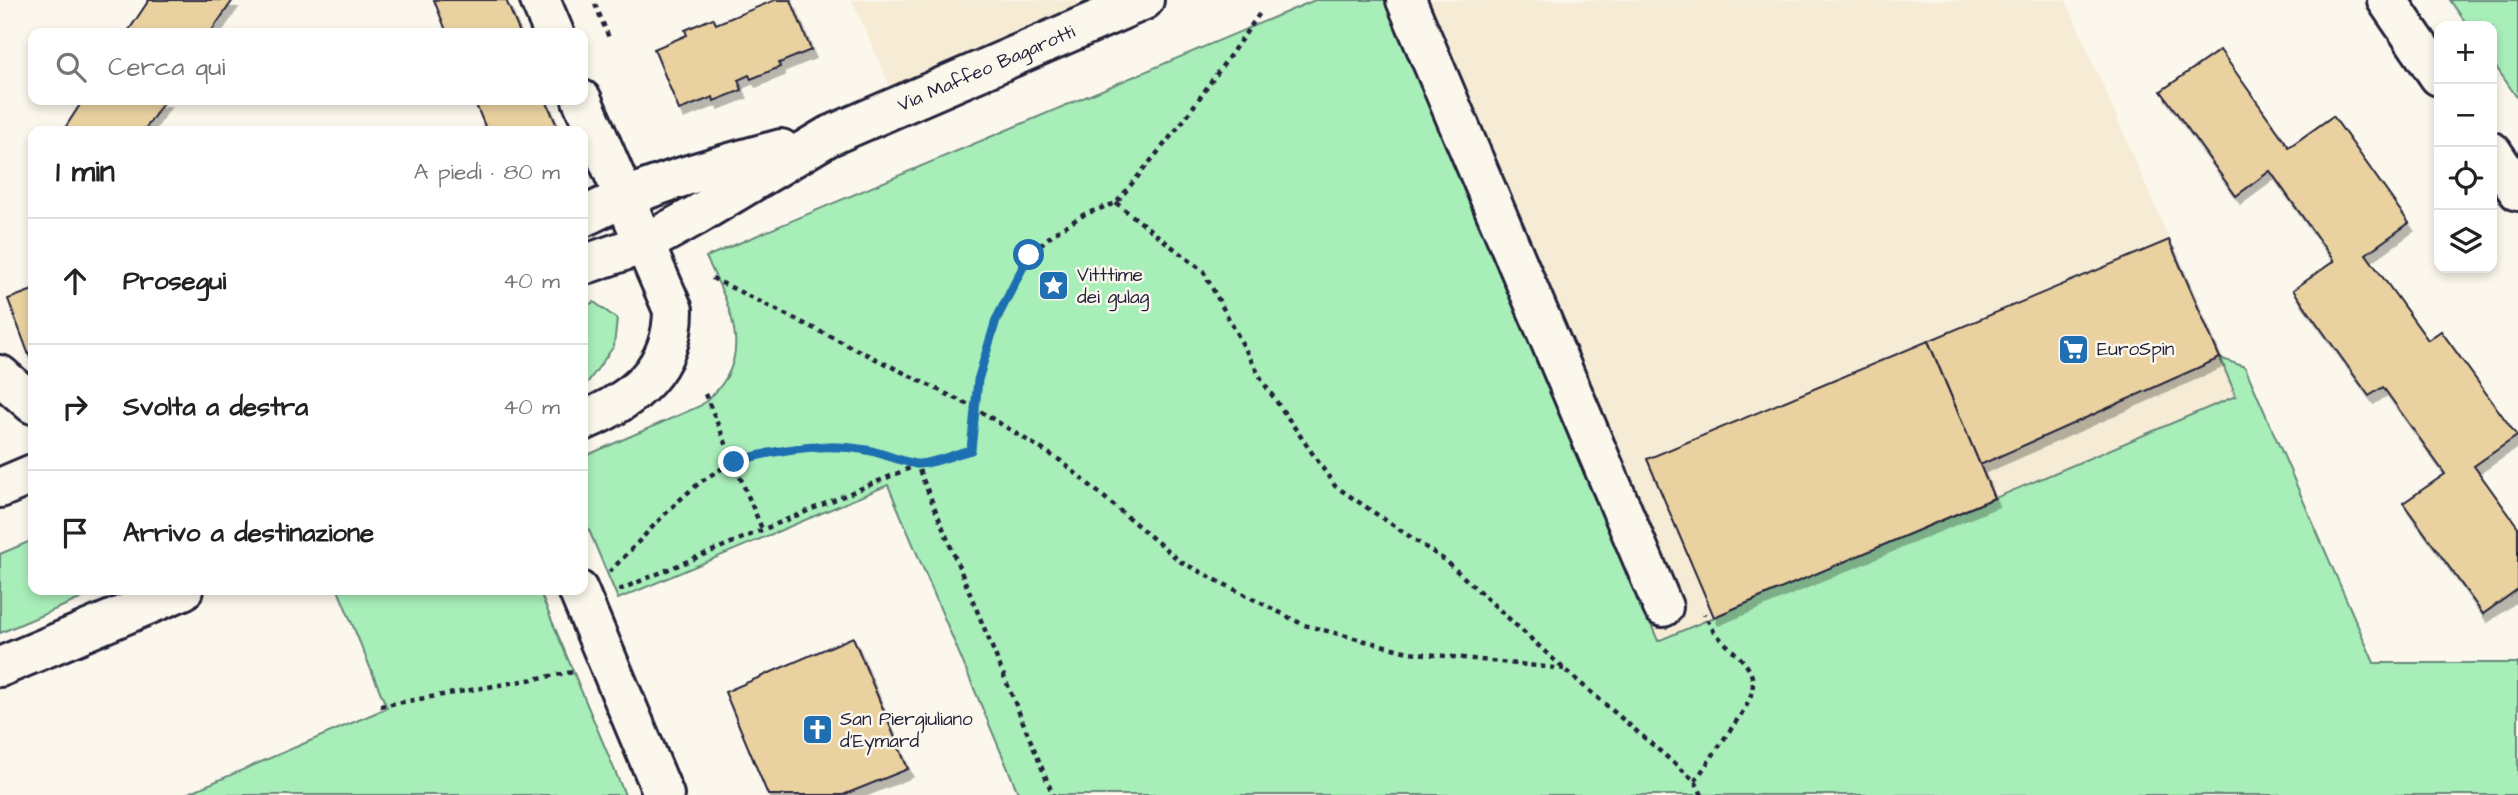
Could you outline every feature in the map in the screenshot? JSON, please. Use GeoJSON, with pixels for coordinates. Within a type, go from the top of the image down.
{"type":"FeatureCollection","features":[{"type":"Feature","properties":{"kind":"street"},"geometry":{"type":"LineString","coordinates":[[540,0],[552,28]]}},
{"type":"Feature","properties":{"kind":"street","name":"Via Maffeo Bagarotti"},"geometry":{"type":"LineString","coordinates":[[588,263],[644,244],[827,137],[1144,0]]}},
{"type":"Feature","properties":{"kind":"street"},"geometry":{"type":"LineString","coordinates":[[1406,0],[1662,607]]}},
{"type":"Feature","properties":{"kind":"street"},"geometry":{"type":"LineString","coordinates":[[2387,0],[2434,69]]}},
{"type":"Feature","properties":{"kind":"street"},"geometry":{"type":"LineString","coordinates":[[584,105],[673,310],[673,322],[664,353],[648,381],[615,406],[588,419]]}},
{"type":"Feature","properties":{"kind":"street","name":"Via Maffeo Bagarotti"},"geometry":{"type":"LineString","coordinates":[[588,214],[622,197],[679,177],[827,137]]}},
{"type":"Feature","properties":{"kind":"street"},"geometry":{"type":"LineString","coordinates":[[2497,160],[2518,191]]}},
{"type":"Feature","properties":{"kind":"street"},"geometry":{"type":"LineString","coordinates":[[0,375],[28,400]]}},
{"type":"Feature","properties":{"kind":"street"},"geometry":{"type":"LineString","coordinates":[[0,488],[28,476]]}},
{"type":"Feature","properties":{"kind":"street"},"geometry":{"type":"LineString","coordinates":[[597,586],[664,795]]}},
{"type":"Feature","properties":{"kind":"street"},"geometry":{"type":"LineString","coordinates":[[0,667],[171,595]]}},
{"type":"Feature","properties":{"kind":"path"},"geometry":{"type":"LineString","coordinates":[[595,4],[610,40]]}},
{"type":"Feature","properties":{"kind":"path"},"geometry":{"type":"LineString","coordinates":[[597,586],[762,529],[917,465],[971,450],[978,380],[996,320],[1029,255],[1054,233],[1084,214],[1116,203],[1181,124],[1260,13]]}},
{"type":"Feature","properties":{"kind":"path"},"geometry":{"type":"LineString","coordinates":[[1116,203],[1203,271],[1263,382],[1335,486],[1446,561],[1564,669],[1695,781],[1702,795]]}},
{"type":"Feature","properties":{"kind":"path"},"geometry":{"type":"LineString","coordinates":[[712,278],[975,408],[1061,460],[1181,562],[1304,625],[1408,652],[1564,669]]}},
{"type":"Feature","properties":{"kind":"path"},"geometry":{"type":"LineString","coordinates":[[705,394],[762,529]]}},
{"type":"Feature","properties":{"kind":"path"},"geometry":{"type":"LineString","coordinates":[[597,586],[640,538],[700,483],[734,462],[761,454],[824,447],[869,450],[917,465]]}},
{"type":"Feature","properties":{"kind":"path"},"geometry":{"type":"LineString","coordinates":[[917,465],[1053,795]]}},
{"type":"Feature","properties":{"kind":"path"},"geometry":{"type":"LineString","coordinates":[[1695,781],[1751,698],[1753,684],[1744,660],[1715,632],[1704,614]]}},
{"type":"Feature","properties":{"kind":"path"},"geometry":{"type":"LineString","coordinates":[[380,706],[581,671]]}},
{"type":"Feature","properties":{"kind":"shaded area"},"geometry":{"type":"Polygon","coordinates":[[[852,0],[1077,0],[1084,16],[895,98],[852,0]]]}},
{"type":"Feature","properties":{"kind":"shaded area"},"geometry":{"type":"Polygon","coordinates":[[[1387,0],[2066,0],[2237,396],[1658,641],[1387,0]]]}},
{"type":"Feature","properties":{"kind":"green space"},"geometry":{"type":"Polygon","coordinates":[[[1315,0],[1387,0],[1658,641],[2236,396],[2220,358],[2245,367],[2374,663],[2518,663],[2518,795],[1019,795],[888,485],[618,599],[588,528],[588,455],[700,406],[718,389],[729,372],[735,354],[735,335],[724,297],[706,257],[1315,0]]]}},
{"type":"Feature","properties":{"kind":"green space"},"geometry":{"type":"Polygon","coordinates":[[[2450,0],[2518,0],[2518,99],[2497,68],[2497,21],[2465,21],[2450,0]]]}},
{"type":"Feature","properties":{"kind":"green space"},"geometry":{"type":"Polygon","coordinates":[[[594,302],[617,319],[614,346],[588,382],[588,305],[594,302]]]}},
{"type":"Feature","properties":{"kind":"green space"},"geometry":{"type":"Polygon","coordinates":[[[28,542],[28,595],[89,595],[0,633],[0,554],[28,542]]]}},
{"type":"Feature","properties":{"kind":"green space"},"geometry":{"type":"Polygon","coordinates":[[[340,595],[541,595],[625,795],[184,795],[387,708],[340,595]]]}},
{"type":"Feature","properties":{"kind":"building"},"geometry":{"type":"Polygon","coordinates":[[[149,0],[233,0],[213,28],[130,28],[149,0]]]}},
{"type":"Feature","properties":{"kind":"building"},"geometry":{"type":"Polygon","coordinates":[[[434,0],[506,0],[518,28],[445,28],[434,0]]]}},
{"type":"Feature","properties":{"kind":"building"},"geometry":{"type":"Polygon","coordinates":[[[775,0],[791,0],[811,50],[779,63],[780,67],[751,79],[749,75],[738,80],[742,90],[714,101],[713,97],[679,110],[654,49],[687,35],[685,30],[713,18],[716,24],[775,0]]]}},
{"type":"Feature","properties":{"kind":"building"},"geometry":{"type":"Polygon","coordinates":[[[2220,50],[2289,147],[2333,116],[2409,223],[2366,254],[2428,340],[2441,331],[2517,436],[2474,466],[2518,527],[2518,589],[2483,614],[2403,503],[2445,474],[2383,387],[2369,396],[2293,290],[2334,261],[2270,171],[2236,196],[2161,91],[2220,50]]]}},
{"type":"Feature","properties":{"kind":"building"},"geometry":{"type":"Polygon","coordinates":[[[80,105],[162,105],[147,126],[66,126],[80,105]]]}},
{"type":"Feature","properties":{"kind":"building"},"geometry":{"type":"Polygon","coordinates":[[[476,105],[548,105],[557,126],[485,126],[476,105]]]}},
{"type":"Feature","properties":{"kind":"building","name":"EuroSpin"},"geometry":{"type":"Polygon","coordinates":[[[2169,240],[2220,358],[1980,465],[1928,341],[2169,240]]]}},
{"type":"Feature","properties":{"kind":"building"},"geometry":{"type":"Polygon","coordinates":[[[28,292],[28,353],[8,299],[28,292]]]}},
{"type":"Feature","properties":{"kind":"building"},"geometry":{"type":"Polygon","coordinates":[[[1928,341],[1994,498],[1714,617],[1647,459],[1928,341]]]}},
{"type":"Feature","properties":{"kind":"building","name":"San Piergiuliano d'Eymard"},"geometry":{"type":"Polygon","coordinates":[[[853,637],[908,769],[843,795],[768,795],[725,692],[853,637]]]}},
{"type":"Feature","properties":{"kind":"place","name":"Vitttime dei gulag"},"geometry":{"type":"Point","coordinates":[1054,286]}},
{"type":"Feature","properties":{"kind":"place","name":"EuroSpin"},"geometry":{"type":"Point","coordinates":[2074,349]}},
{"type":"Feature","properties":{"kind":"place","name":"San Piergiuliano d'Eymard"},"geometry":{"type":"Point","coordinates":[817,730]}},
{"type":"Feature","properties":{"kind":"route"},"geometry":{"type":"LineString","coordinates":[[734,462],[792,449],[849,447],[869,450],[917,465],[971,450],[978,380],[996,320],[1029,255]]}}]}
